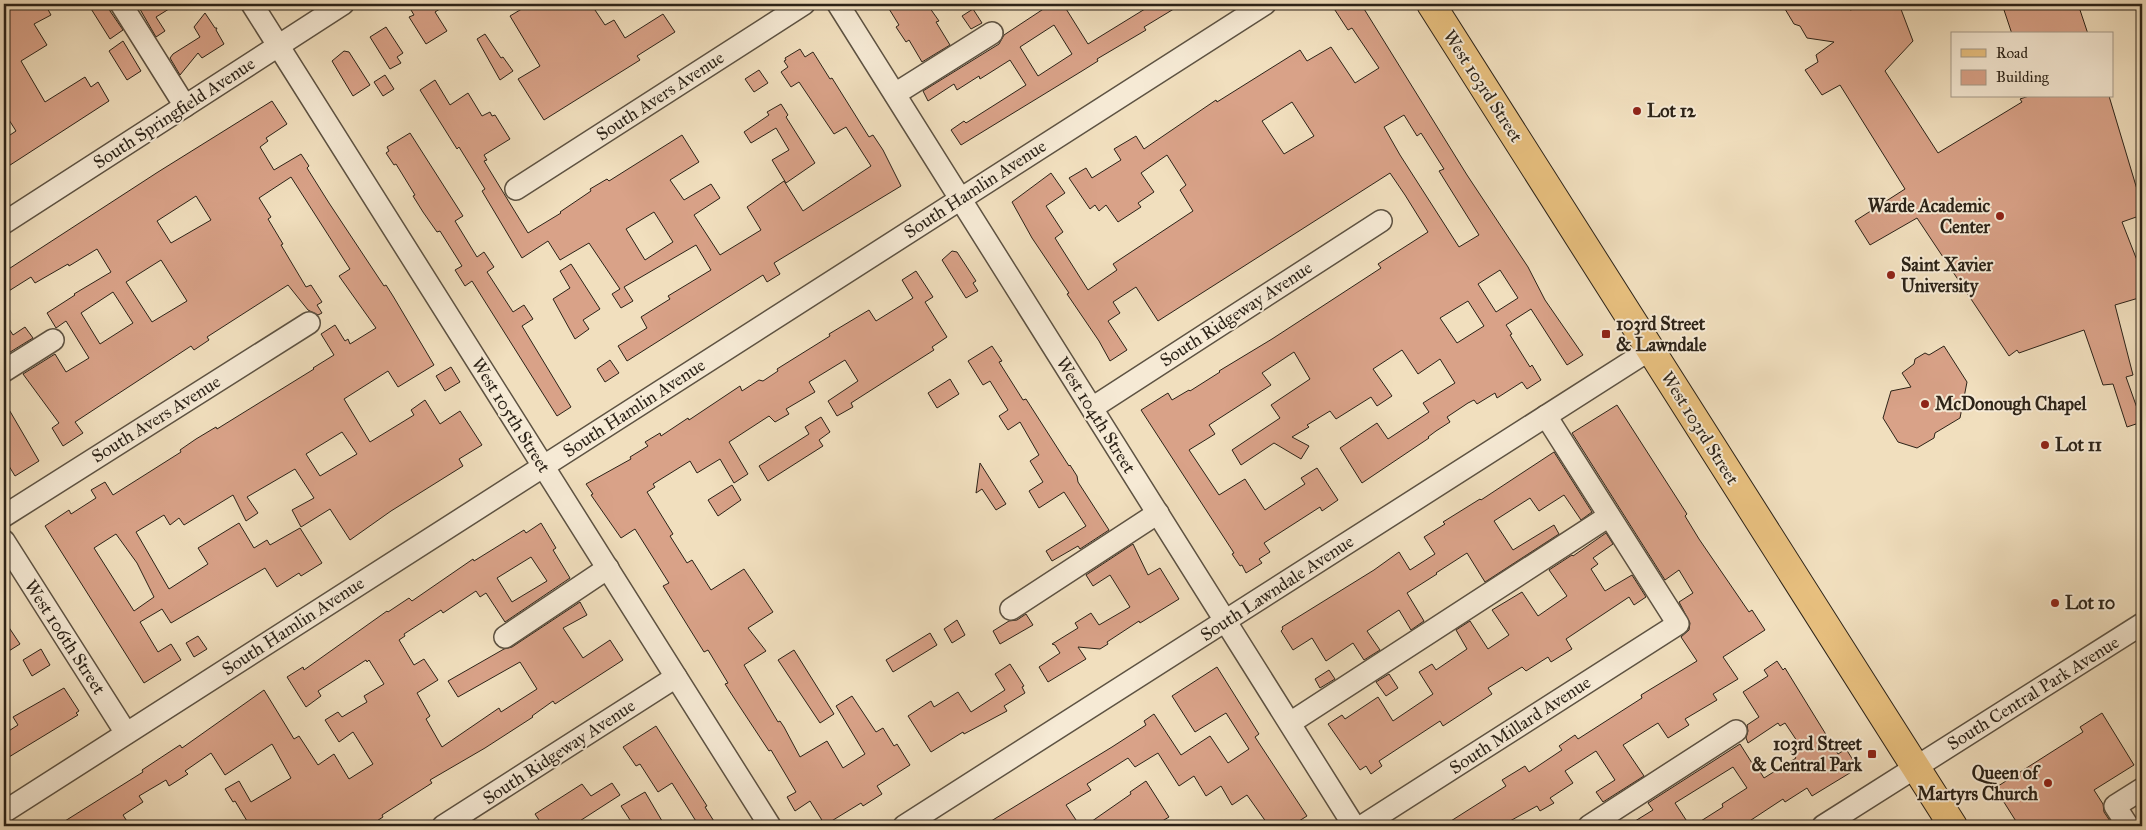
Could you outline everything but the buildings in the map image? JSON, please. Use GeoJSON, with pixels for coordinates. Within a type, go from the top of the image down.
{"type":"FeatureCollection","features":[{"type":"Feature","properties":{"kind":"main road","name":"West 103rd Street"},"geometry":{"type":"LineString","coordinates":[[1431,4],[1953,826]]}},
{"type":"Feature","properties":{"kind":"street"},"geometry":{"type":"LineString","coordinates":[[121,4],[185,106]]}},
{"type":"Feature","properties":{"kind":"street","name":"West 105th Street"},"geometry":{"type":"LineString","coordinates":[[252,4],[770,826]]}},
{"type":"Feature","properties":{"kind":"street","name":"South Springfield Avenue"},"geometry":{"type":"LineString","coordinates":[[4,223],[344,4]]}},
{"type":"Feature","properties":{"kind":"street","name":"South Avers Avenue"},"geometry":{"type":"LineString","coordinates":[[516,189],[804,4]]}},
{"type":"Feature","properties":{"kind":"street","name":"West 104th Street"},"geometry":{"type":"LineString","coordinates":[[838,4],[1354,826]]}},
{"type":"Feature","properties":{"kind":"street","name":"South Hamlin Avenue"},"geometry":{"type":"LineString","coordinates":[[4,812],[1265,4]]}},
{"type":"Feature","properties":{"kind":"street"},"geometry":{"type":"LineString","coordinates":[[895,94],[992,33]]}},
{"type":"Feature","properties":{"kind":"street","name":"South Ridgeway Avenue"},"geometry":{"type":"LineString","coordinates":[[1092,408],[1381,221]]}},
{"type":"Feature","properties":{"kind":"street","name":"South Avers Avenue"},"geometry":{"type":"LineString","coordinates":[[4,516],[309,323]]}},
{"type":"Feature","properties":{"kind":"street"},"geometry":{"type":"LineString","coordinates":[[4,371],[53,340]]}},
{"type":"Feature","properties":{"kind":"street","name":"South Lawndale Avenue"},"geometry":{"type":"LineString","coordinates":[[904,826],[1651,349]]}},
{"type":"Feature","properties":{"kind":"street"},"geometry":{"type":"LineString","coordinates":[[1290,723],[1610,516],[1546,416]]}},
{"type":"Feature","properties":{"kind":"street"},"geometry":{"type":"LineString","coordinates":[[1011,609],[1158,513]]}},
{"type":"Feature","properties":{"kind":"street","name":"South Millard Avenue"},"geometry":{"type":"LineString","coordinates":[[1362,826],[1678,624],[1610,516]]}},
{"type":"Feature","properties":{"kind":"street","name":"West 106th Street"},"geometry":{"type":"LineString","coordinates":[[4,541],[126,733]]}},
{"type":"Feature","properties":{"kind":"street"},"geometry":{"type":"LineString","coordinates":[[505,636],[608,568]]}},
{"type":"Feature","properties":{"kind":"street","name":"South Central Park Avenue"},"geometry":{"type":"LineString","coordinates":[[1823,826],[2142,624]]}},
{"type":"Feature","properties":{"kind":"street","name":"South Ridgeway Avenue"},"geometry":{"type":"LineString","coordinates":[[443,826],[676,677]]}},
{"type":"Feature","properties":{"kind":"street"},"geometry":{"type":"LineString","coordinates":[[1590,826],[1736,731]]}},
{"type":"Feature","properties":{"kind":"street"},"geometry":{"type":"LineString","coordinates":[[2128,826],[2115,806],[2142,789]]}},
{"type":"Feature","properties":{"kind":"place","name":"Lot 12"},"geometry":{"type":"Point","coordinates":[1637,111]}},
{"type":"Feature","properties":{"kind":"place","name":"Warde Academic Center"},"geometry":{"type":"Point","coordinates":[2000,216]}},
{"type":"Feature","properties":{"kind":"place","name":"Saint Xavier University"},"geometry":{"type":"Point","coordinates":[1891,275]}},
{"type":"Feature","properties":{"kind":"place","name":"103rd Street & Lawndale"},"geometry":{"type":"Point","coordinates":[1606,334]}},
{"type":"Feature","properties":{"kind":"place","name":"McDonough Chapel"},"geometry":{"type":"Point","coordinates":[1925,404]}},
{"type":"Feature","properties":{"kind":"place","name":"Lot 11"},"geometry":{"type":"Point","coordinates":[2045,445]}},
{"type":"Feature","properties":{"kind":"place","name":"Lot 10"},"geometry":{"type":"Point","coordinates":[2055,603]}},
{"type":"Feature","properties":{"kind":"place","name":"103rd Street & Central Park"},"geometry":{"type":"Point","coordinates":[1872,754]}},
{"type":"Feature","properties":{"kind":"place","name":"Queen of Martyrs Church"},"geometry":{"type":"Point","coordinates":[2048,783]}}]}
